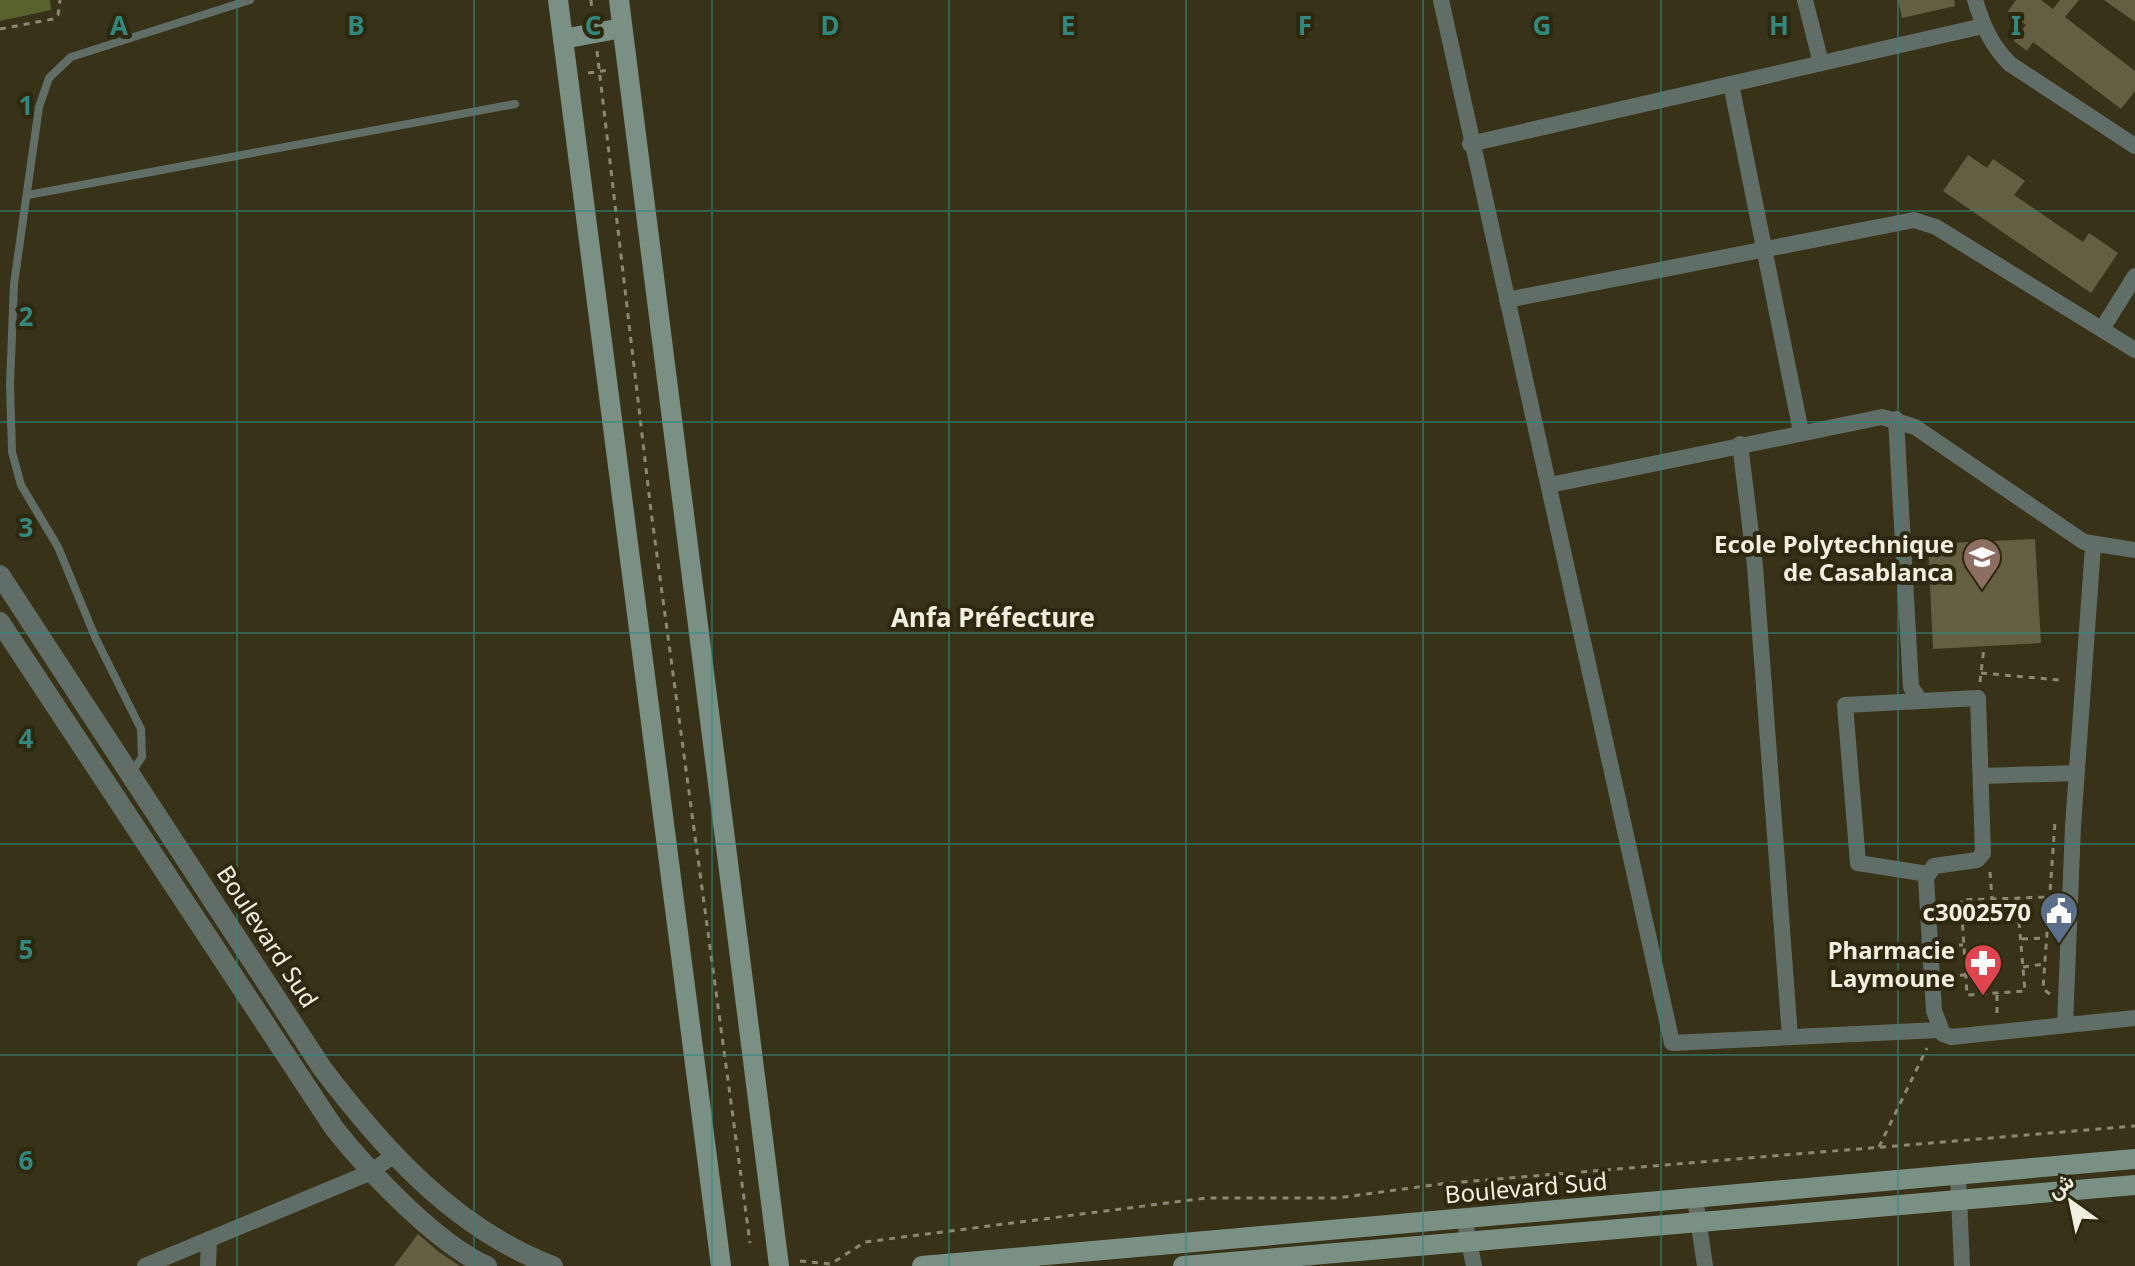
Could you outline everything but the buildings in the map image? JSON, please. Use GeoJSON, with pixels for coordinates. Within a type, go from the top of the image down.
{"type":"FeatureCollection","features":[{"type":"Feature","properties":{"kind":"main road"},"geometry":{"type":"LineString","coordinates":[[558,0],[721,1266]]}},
{"type":"Feature","properties":{"kind":"main road"},"geometry":{"type":"LineString","coordinates":[[619,0],[787,1261]]}},
{"type":"Feature","properties":{"kind":"main road"},"geometry":{"type":"LineString","coordinates":[[563,39],[622,28]]}},
{"type":"Feature","properties":{"kind":"main road","name":"Boulevard Sud"},"geometry":{"type":"LineString","coordinates":[[922,1266],[1050,1260],[1233,1239],[2135,1159]]}},
{"type":"Feature","properties":{"kind":"main road","name":"Boulevard Sud"},"geometry":{"type":"LineString","coordinates":[[1183,1266],[1238,1264],[1469,1241],[2135,1185]]}},
{"type":"Feature","properties":{"kind":"street"},"geometry":{"type":"LineString","coordinates":[[1441,0],[1470,144],[1550,485],[1672,1043],[1939,1030],[1951,1037],[2135,1018]]}},
{"type":"Feature","properties":{"kind":"street"},"geometry":{"type":"LineString","coordinates":[[1805,0],[1821,63]]}},
{"type":"Feature","properties":{"kind":"street"},"geometry":{"type":"LineString","coordinates":[[1975,0],[1983,26],[1996,50],[2010,64],[2135,146]]}},
{"type":"Feature","properties":{"kind":"street"},"geometry":{"type":"LineString","coordinates":[[1470,144],[1983,26]]}},
{"type":"Feature","properties":{"kind":"street"},"geometry":{"type":"LineString","coordinates":[[1731,84],[1801,432]]}},
{"type":"Feature","properties":{"kind":"street"},"geometry":{"type":"LineString","coordinates":[[1507,300],[1914,220],[1936,227],[2135,350]]}},
{"type":"Feature","properties":{"kind":"street"},"geometry":{"type":"LineString","coordinates":[[2102,329],[2135,276]]}},
{"type":"Feature","properties":{"kind":"street"},"geometry":{"type":"LineString","coordinates":[[1550,485],[1868,418],[1896,419],[1915,427],[2093,546],[2135,550]]}},
{"type":"Feature","properties":{"kind":"street"},"geometry":{"type":"LineString","coordinates":[[1896,419],[1911,687],[1919,699]]}},
{"type":"Feature","properties":{"kind":"street"},"geometry":{"type":"LineString","coordinates":[[1740,444],[1755,566],[1790,1037]]}},
{"type":"Feature","properties":{"kind":"street"},"geometry":{"type":"LineString","coordinates":[[2065,1025],[2076,773],[2093,546]]}},
{"type":"Feature","properties":{"kind":"street","name":"Boulevard Sud"},"geometry":{"type":"LineString","coordinates":[[0,575],[132,772],[322,1068],[393,1156],[488,1234],[553,1266]]}},
{"type":"Feature","properties":{"kind":"street"},"geometry":{"type":"LineString","coordinates":[[0,622],[241,993],[369,1173],[482,1265]]}},
{"type":"Feature","properties":{"kind":"street"},"geometry":{"type":"LineString","coordinates":[[1928,874],[1858,863],[1845,705],[1978,698],[1985,848],[1981,859],[1934,866],[1928,874],[1926,886],[1932,980],[1939,1030]]}},
{"type":"Feature","properties":{"kind":"street"},"geometry":{"type":"LineString","coordinates":[[1981,776],[2076,773]]}},
{"type":"Feature","properties":{"kind":"street"},"geometry":{"type":"LineString","coordinates":[[145,1266],[369,1173],[393,1156]]}},
{"type":"Feature","properties":{"kind":"street"},"geometry":{"type":"LineString","coordinates":[[1958,1174],[1962,1266]]}},
{"type":"Feature","properties":{"kind":"street"},"geometry":{"type":"LineString","coordinates":[[1695,1198],[1705,1266]]}},
{"type":"Feature","properties":{"kind":"street"},"geometry":{"type":"LineString","coordinates":[[1464,1218],[1474,1266]]}},
{"type":"Feature","properties":{"kind":"street"},"geometry":{"type":"LineString","coordinates":[[208,1266],[209,1239]]}},
{"type":"Feature","properties":{"kind":"street"},"geometry":{"type":"LineString","coordinates":[[1233,1239],[1238,1264]]}},
{"type":"Feature","properties":{"kind":"lane"},"geometry":{"type":"LineString","coordinates":[[132,772],[142,757],[141,729],[96,639],[64,560],[15,469],[11,334],[41,97],[49,78],[63,62],[81,52],[250,0]]}},
{"type":"Feature","properties":{"kind":"lane"},"geometry":{"type":"LineString","coordinates":[[28,195],[515,104]]}},
{"type":"Feature","properties":{"kind":"path"},"geometry":{"type":"LineString","coordinates":[[0,29],[53,19],[58,15],[60,0]]}},
{"type":"Feature","properties":{"kind":"path"},"geometry":{"type":"LineString","coordinates":[[591,0],[651,511],[750,1243]]}},
{"type":"Feature","properties":{"kind":"path"},"geometry":{"type":"LineString","coordinates":[[567,76],[628,68]]}},
{"type":"Feature","properties":{"kind":"path"},"geometry":{"type":"LineString","coordinates":[[1978,698],[1984,647]]}},
{"type":"Feature","properties":{"kind":"path"},"geometry":{"type":"LineString","coordinates":[[1981,673],[2059,680]]}},
{"type":"Feature","properties":{"kind":"path"},"geometry":{"type":"LineString","coordinates":[[2058,1000],[2043,989],[2053,824],[2060,820]]}},
{"type":"Feature","properties":{"kind":"path"},"geometry":{"type":"LineString","coordinates":[[1992,899],[1990,868],[1995,868]]}},
{"type":"Feature","properties":{"kind":"path"},"geometry":{"type":"LineString","coordinates":[[2017,898],[2025,991],[1967,995],[1961,900],[2017,898],[2049,897]]}},
{"type":"Feature","properties":{"kind":"path"},"geometry":{"type":"LineString","coordinates":[[1941,921],[1940,909],[1961,907]]}},
{"type":"Feature","properties":{"kind":"path"},"geometry":{"type":"LineString","coordinates":[[2020,939],[2046,938]]}},
{"type":"Feature","properties":{"kind":"path"},"geometry":{"type":"LineString","coordinates":[[1943,945],[1964,945]]}},
{"type":"Feature","properties":{"kind":"path"},"geometry":{"type":"LineString","coordinates":[[2023,967],[2045,964]]}},
{"type":"Feature","properties":{"kind":"path"},"geometry":{"type":"LineString","coordinates":[[1945,976],[1966,975]]}},
{"type":"Feature","properties":{"kind":"path"},"geometry":{"type":"LineString","coordinates":[[1879,1147],[1922,1056],[1939,1030]]}},
{"type":"Feature","properties":{"kind":"path"},"geometry":{"type":"LineString","coordinates":[[787,1261],[831,1264],[865,1242],[1206,1198],[1337,1198],[1448,1183],[2135,1126]]}},
{"type":"Feature","properties":{"kind":"green space"},"geometry":{"type":"Polygon","coordinates":[[[0,0],[50,0],[51,10],[0,21],[0,0]]]}},
{"type":"Feature","properties":{"kind":"place","name":"Ecole Polytechnique de Casablanca"},"geometry":{"type":"Point","coordinates":[1982,591]}},
{"type":"Feature","properties":{"kind":"place","name":"c3002570"},"geometry":{"type":"Point","coordinates":[2059,945]}},
{"type":"Feature","properties":{"kind":"place","name":"Pharmacie Laymoune"},"geometry":{"type":"Point","coordinates":[1983,997]}},
{"type":"Feature","properties":{"kind":"district","name":"Anfa Préfecture"},"geometry":{"type":"Point","coordinates":[993,617]}}]}
